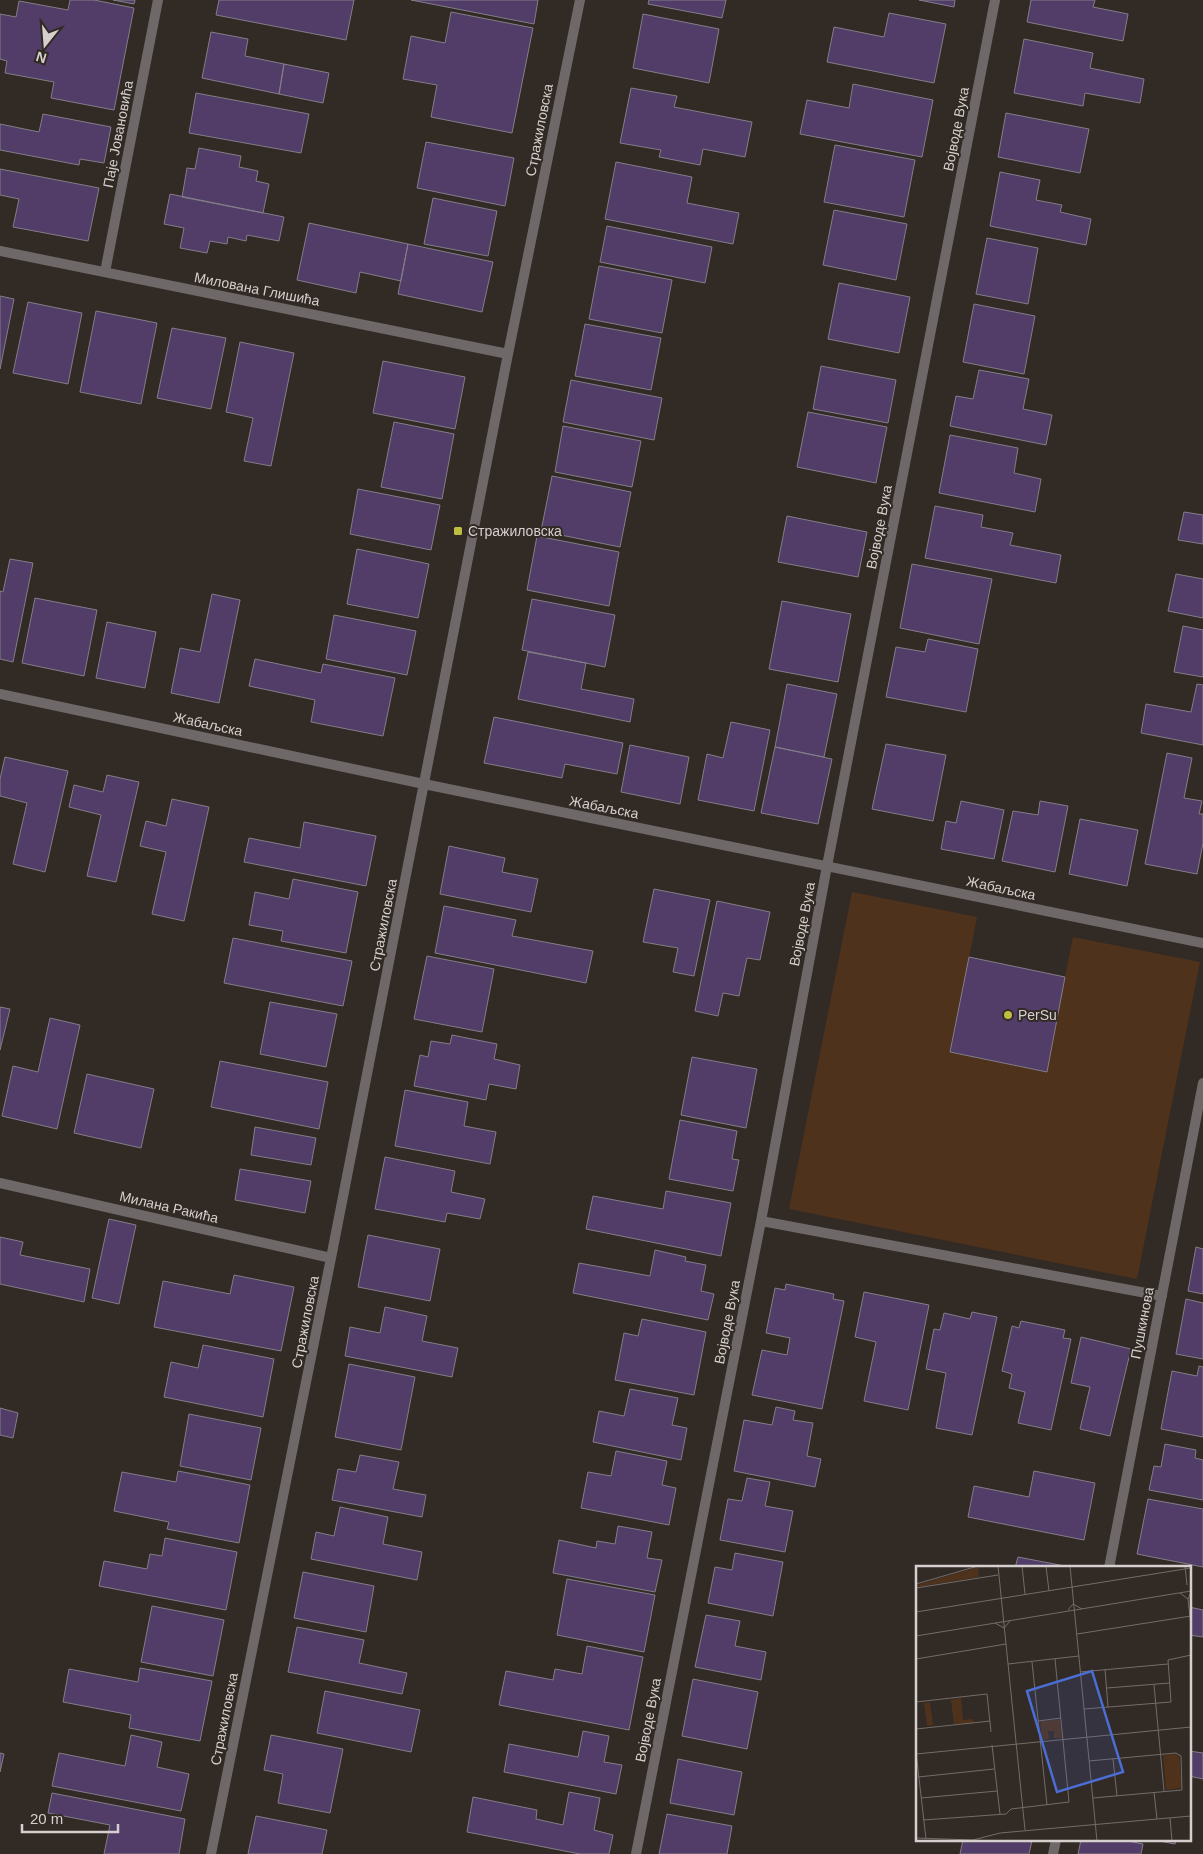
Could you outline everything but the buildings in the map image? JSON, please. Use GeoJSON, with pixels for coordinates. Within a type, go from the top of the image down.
{"type":"FeatureCollection","features":[{"type":"Feature","properties":{"kind":"street","name":"Паје Јовановића"},"geometry":{"type":"LineString","coordinates":[[105,272],[158,0]]}},
{"type":"Feature","properties":{"kind":"street","name":"Стражиловска"},"geometry":{"type":"LineString","coordinates":[[211,1854],[332,1258],[508,354],[580,0]]}},
{"type":"Feature","properties":{"kind":"street","name":"Војводе Вука"},"geometry":{"type":"LineString","coordinates":[[636,1854],[995,0]]}},
{"type":"Feature","properties":{"kind":"street","name":"Милована Глишића"},"geometry":{"type":"LineString","coordinates":[[0,251],[508,354]]}},
{"type":"Feature","properties":{"kind":"street","name":"Жабаљска"},"geometry":{"type":"LineString","coordinates":[[0,694],[424,784],[1203,943]]}},
{"type":"Feature","properties":{"kind":"street","name":"Пушкинова"},"geometry":{"type":"LineString","coordinates":[[1109,1566],[1203,1083]]}},
{"type":"Feature","properties":{"kind":"street","name":"Милана Ракића"},"geometry":{"type":"LineString","coordinates":[[0,1183],[332,1258]]}},
{"type":"Feature","properties":{"kind":"street"},"geometry":{"type":"LineString","coordinates":[[760,1221],[1162,1296]]}},
{"type":"Feature","properties":{"kind":"shaded area"},"geometry":{"type":"Polygon","coordinates":[[[852,892],[977,917],[951,1052],[1046,1072],[1073,937],[1200,962],[1137,1279],[789,1209],[852,892]]]}},
{"type":"Feature","properties":{"kind":"place","name":"Стражиловска"},"geometry":{"type":"Point","coordinates":[458,531]}},
{"type":"Feature","properties":{"kind":"place","name":"PerSu"},"geometry":{"type":"Point","coordinates":[1008,1015]}}]}
